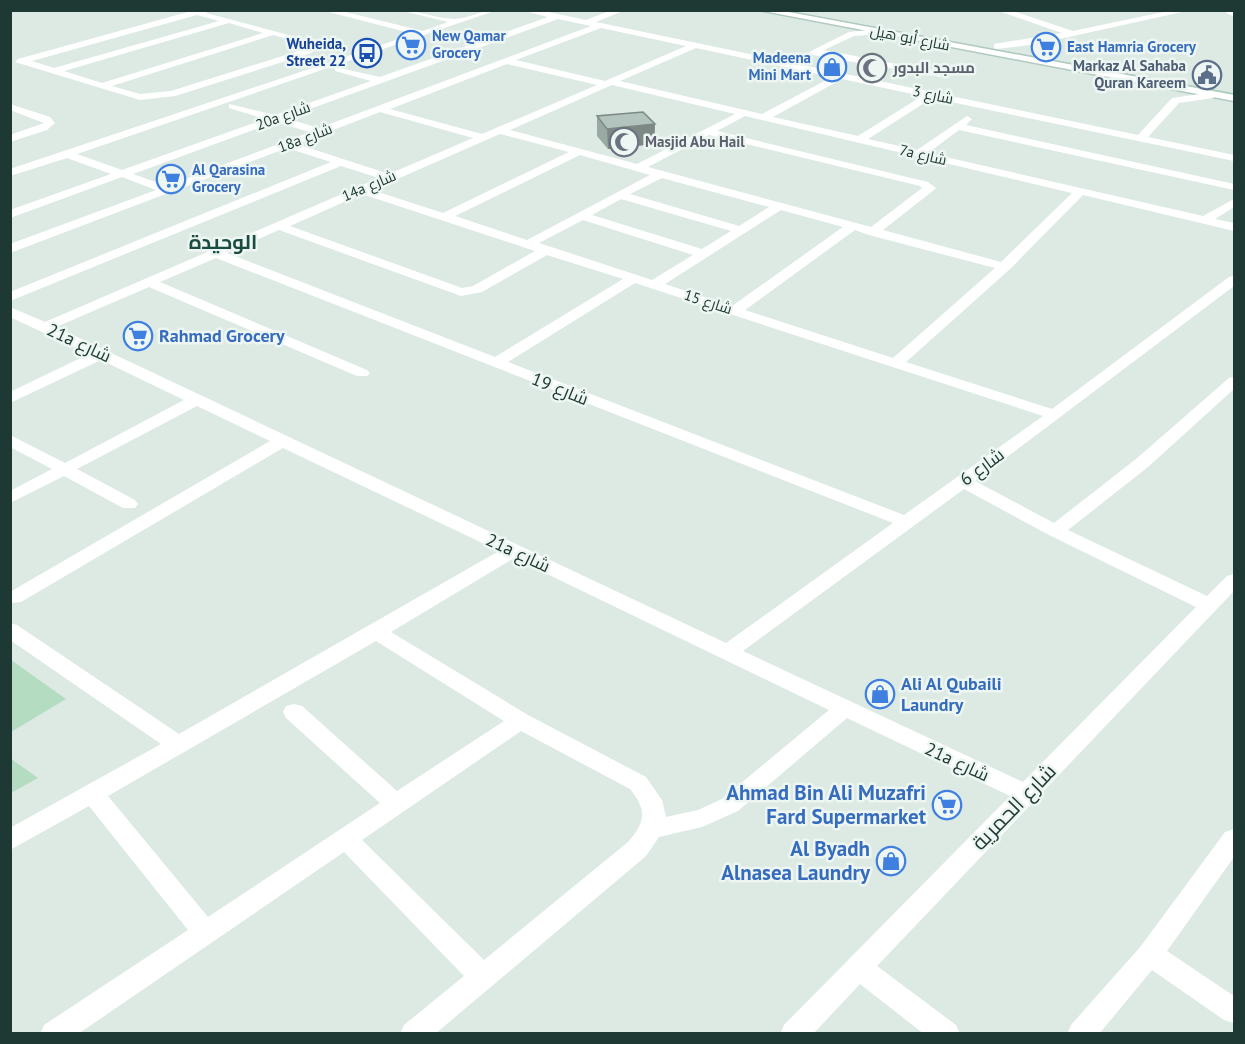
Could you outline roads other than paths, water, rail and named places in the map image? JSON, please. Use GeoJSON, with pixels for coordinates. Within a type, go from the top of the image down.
{"type":"FeatureCollection","features":[{"type":"Feature","properties":{"kind":"street"},"geometry":{"type":"LineString","coordinates":[[325,10],[425,34]]}},
{"type":"Feature","properties":{"kind":"street"},"geometry":{"type":"LineString","coordinates":[[10,173],[493,10]]}},
{"type":"Feature","properties":{"kind":"street","name":"شارع 3"},"geometry":{"type":"LineString","coordinates":[[525,10],[1234,158]]}},
{"type":"Feature","properties":{"kind":"street","name":"20a شارع"},"geometry":{"type":"LineString","coordinates":[[10,214],[555,17],[568,10]]}},
{"type":"Feature","properties":{"kind":"street"},"geometry":{"type":"LineString","coordinates":[[587,23],[621,10]]}},
{"type":"Feature","properties":{"kind":"street","name":"شارع أبو هيل"},"geometry":{"type":"LineString","coordinates":[[762,10],[846,31],[877,32],[1226,96]]}},
{"type":"Feature","properties":{"kind":"street","name":"شارع أبو هيل"},"geometry":{"type":"LineString","coordinates":[[803,10],[1234,89]]}},
{"type":"Feature","properties":{"kind":"street"},"geometry":{"type":"LineString","coordinates":[[1000,10],[1073,34]]}},
{"type":"Feature","properties":{"kind":"street"},"geometry":{"type":"LineString","coordinates":[[997,46],[1037,41],[1187,10]]}},
{"type":"Feature","properties":{"kind":"street"},"geometry":{"type":"LineString","coordinates":[[1226,10],[1234,15]]}},
{"type":"Feature","properties":{"kind":"street"},"geometry":{"type":"LineString","coordinates":[[409,11],[458,22]]}},
{"type":"Feature","properties":{"kind":"street"},"geometry":{"type":"LineString","coordinates":[[10,64],[21,61],[202,12],[318,44],[308,51],[172,94],[140,97],[21,61]]}},
{"type":"Feature","properties":{"kind":"street"},"geometry":{"type":"LineString","coordinates":[[1122,14],[1142,20]]}},
{"type":"Feature","properties":{"kind":"street"},"geometry":{"type":"LineString","coordinates":[[54,71],[230,20]]}},
{"type":"Feature","properties":{"kind":"street","name":"18a شارع"},"geometry":{"type":"LineString","coordinates":[[10,249],[599,26]]}},
{"type":"Feature","properties":{"kind":"street"},"geometry":{"type":"LineString","coordinates":[[787,65],[815,51],[846,31]]}},
{"type":"Feature","properties":{"kind":"street"},"geometry":{"type":"LineString","coordinates":[[101,86],[275,32]]}},
{"type":"Feature","properties":{"kind":"street"},"geometry":{"type":"LineString","coordinates":[[1037,41],[1032,47],[1040,54]]}},
{"type":"Feature","properties":{"kind":"street","name":"14a شارع"},"geometry":{"type":"LineString","coordinates":[[45,327],[694,46]]}},
{"type":"Feature","properties":{"kind":"street"},"geometry":{"type":"LineString","coordinates":[[815,51],[938,75]]}},
{"type":"Feature","properties":{"kind":"street","name":"7a شارع"},"geometry":{"type":"LineString","coordinates":[[507,61],[744,112],[1234,227]]}},
{"type":"Feature","properties":{"kind":"street"},"geometry":{"type":"LineString","coordinates":[[338,69],[425,92]]}},
{"type":"Feature","properties":{"kind":"street"},"geometry":{"type":"LineString","coordinates":[[764,117],[841,76]]}},
{"type":"Feature","properties":{"kind":"street"},"geometry":{"type":"LineString","coordinates":[[1140,139],[1176,100],[1178,94],[1167,86]]}},
{"type":"Feature","properties":{"kind":"street"},"geometry":{"type":"LineString","coordinates":[[859,140],[930,95]]}},
{"type":"Feature","properties":{"kind":"street"},"geometry":{"type":"LineString","coordinates":[[1176,100],[1226,96]]}},
{"type":"Feature","properties":{"kind":"street"},"geometry":{"type":"LineString","coordinates":[[232,106],[321,132]]}},
{"type":"Feature","properties":{"kind":"street"},"geometry":{"type":"LineString","coordinates":[[919,154],[986,106]]}},
{"type":"Feature","properties":{"kind":"street"},"geometry":{"type":"LineString","coordinates":[[10,107],[50,121],[49,125],[10,139]]}},
{"type":"Feature","properties":{"kind":"street"},"geometry":{"type":"LineString","coordinates":[[380,109],[482,137]]}},
{"type":"Feature","properties":{"kind":"street"},"geometry":{"type":"LineString","coordinates":[[638,168],[744,112]]}},
{"type":"Feature","properties":{"kind":"street"},"geometry":{"type":"LineString","coordinates":[[957,126],[1234,187]]}},
{"type":"Feature","properties":{"kind":"street"},"geometry":{"type":"LineString","coordinates":[[499,130],[1004,267]]}},
{"type":"Feature","properties":{"kind":"street"},"geometry":{"type":"LineString","coordinates":[[708,132],[924,184],[930,188],[873,232]]}},
{"type":"Feature","properties":{"kind":"street"},"geometry":{"type":"LineString","coordinates":[[287,144],[389,178]]}},
{"type":"Feature","properties":{"kind":"street"},"geometry":{"type":"LineString","coordinates":[[444,217],[579,152]]}},
{"type":"Feature","properties":{"kind":"street"},"geometry":{"type":"LineString","coordinates":[[66,154],[168,190]]}},
{"type":"Feature","properties":{"kind":"street"},"geometry":{"type":"LineString","coordinates":[[10,297],[341,162]]}},
{"type":"Feature","properties":{"kind":"street"},"geometry":{"type":"LineString","coordinates":[[528,244],[660,174]]}},
{"type":"Feature","properties":{"kind":"street","name":"شارع 15"},"geometry":{"type":"LineString","coordinates":[[361,190],[1055,415]]}},
{"type":"Feature","properties":{"kind":"street"},"geometry":{"type":"LineString","coordinates":[[896,363],[1004,267],[1082,191]]}},
{"type":"Feature","properties":{"kind":"street"},"geometry":{"type":"LineString","coordinates":[[620,195],[741,230]]}},
{"type":"Feature","properties":{"kind":"street"},"geometry":{"type":"LineString","coordinates":[[1205,220],[1234,202]]}},
{"type":"Feature","properties":{"kind":"street"},"geometry":{"type":"LineString","coordinates":[[654,285],[779,206]]}},
{"type":"Feature","properties":{"kind":"street"},"geometry":{"type":"LineString","coordinates":[[581,215],[704,254]]}},
{"type":"Feature","properties":{"kind":"street"},"geometry":{"type":"LineString","coordinates":[[279,226],[461,292],[477,289],[546,250]]}},
{"type":"Feature","properties":{"kind":"street"},"geometry":{"type":"LineString","coordinates":[[734,311],[853,226]]}},
{"type":"Feature","properties":{"kind":"street","name":"شارع 19"},"geometry":{"type":"LineString","coordinates":[[215,253],[906,522]]}},
{"type":"Feature","properties":{"kind":"street"},"geometry":{"type":"LineString","coordinates":[[495,363],[634,278]]}},
{"type":"Feature","properties":{"kind":"street","name":"شارع 6"},"geometry":{"type":"LineString","coordinates":[[729,651],[1055,415],[1234,280]]}},
{"type":"Feature","properties":{"kind":"street"},"geometry":{"type":"LineString","coordinates":[[148,282],[362,373]]}},
{"type":"Feature","properties":{"kind":"street","name":"21a شارع"},"geometry":{"type":"LineString","coordinates":[[10,311],[1026,794]]}},
{"type":"Feature","properties":{"kind":"street"},"geometry":{"type":"LineString","coordinates":[[10,398],[102,354]]}},
{"type":"Feature","properties":{"kind":"street"},"geometry":{"type":"LineString","coordinates":[[1055,531],[1142,463],[1234,381]]}},
{"type":"Feature","properties":{"kind":"street"},"geometry":{"type":"LineString","coordinates":[[10,498],[196,400]]}},
{"type":"Feature","properties":{"kind":"street"},"geometry":{"type":"LineString","coordinates":[[10,440],[129,504]]}},
{"type":"Feature","properties":{"kind":"street"},"geometry":{"type":"LineString","coordinates":[[14,598],[283,441]]}},
{"type":"Feature","properties":{"kind":"street"},"geometry":{"type":"LineString","coordinates":[[962,481],[1055,531],[1211,606]]}},
{"type":"Feature","properties":{"kind":"street"},"geometry":{"type":"LineString","coordinates":[[10,840],[376,632],[513,550]]}},
{"type":"Feature","properties":{"kind":"street","name":"شارع الحمرية"},"geometry":{"type":"LineString","coordinates":[[794,1034],[1233,584]]}},
{"type":"Feature","properties":{"kind":"street"},"geometry":{"type":"LineString","coordinates":[[10,630],[178,744]]}},
{"type":"Feature","properties":{"kind":"street"},"geometry":{"type":"LineString","coordinates":[[376,632],[520,721],[638,783],[647,792],[653,804],[653,828],[647,839],[637,849],[414,1034]]}},
{"type":"Feature","properties":{"kind":"street"},"geometry":{"type":"LineString","coordinates":[[653,828],[700,820],[723,810],[844,709]]}},
{"type":"Feature","properties":{"kind":"street"},"geometry":{"type":"LineString","coordinates":[[294,712],[396,804]]}},
{"type":"Feature","properties":{"kind":"street"},"geometry":{"type":"LineString","coordinates":[[54,1034],[520,721]]}},
{"type":"Feature","properties":{"kind":"street"},"geometry":{"type":"LineString","coordinates":[[92,793],[206,933]]}},
{"type":"Feature","properties":{"kind":"street"},"geometry":{"type":"LineString","coordinates":[[345,838],[483,977]]}},
{"type":"Feature","properties":{"kind":"street"},"geometry":{"type":"LineString","coordinates":[[1081,1034],[1150,954],[1234,839]]}},
{"type":"Feature","properties":{"kind":"street"},"geometry":{"type":"LineString","coordinates":[[1150,954],[1234,1011]]}},
{"type":"Feature","properties":{"kind":"street"},"geometry":{"type":"LineString","coordinates":[[858,967],[946,1034]]}},
{"type":"Feature","properties":{"kind":"place","name":"New Qamar Grocery"},"geometry":{"type":"Point","coordinates":[411,45]}},
{"type":"Feature","properties":{"kind":"place","name":"East Hamria Grocery"},"geometry":{"type":"Point","coordinates":[1046,47]}},
{"type":"Feature","properties":{"kind":"place","name":"Wuheida, Street 22"},"geometry":{"type":"Point","coordinates":[367,53]}},
{"type":"Feature","properties":{"kind":"place","name":"Madeena Mini Mart"},"geometry":{"type":"Point","coordinates":[832,67]}},
{"type":"Feature","properties":{"kind":"place","name":"مسجد البدور"},"geometry":{"type":"Point","coordinates":[872,68]}},
{"type":"Feature","properties":{"kind":"place","name":"Markaz Al Sahaba Quran Kareem"},"geometry":{"type":"Point","coordinates":[1207,75]}},
{"type":"Feature","properties":{"kind":"place","name":"Masjid Abu Hail"},"geometry":{"type":"Point","coordinates":[624,142]}},
{"type":"Feature","properties":{"kind":"place","name":"Al Qarasina Grocery"},"geometry":{"type":"Point","coordinates":[171,179]}},
{"type":"Feature","properties":{"kind":"place","name":"Rahmad Grocery"},"geometry":{"type":"Point","coordinates":[138,336]}},
{"type":"Feature","properties":{"kind":"place","name":"Ali Al Qubaili Laundry"},"geometry":{"type":"Point","coordinates":[880,694]}},
{"type":"Feature","properties":{"kind":"place","name":"Ahmad Bin Ali Muzafri Fard Supermarket"},"geometry":{"type":"Point","coordinates":[947,805]}},
{"type":"Feature","properties":{"kind":"place","name":"Al Byadh Alnasea Laundry"},"geometry":{"type":"Point","coordinates":[891,861]}},
{"type":"Feature","properties":{"kind":"district","name":"الوحيدة"},"geometry":{"type":"Point","coordinates":[223,242]}}]}
